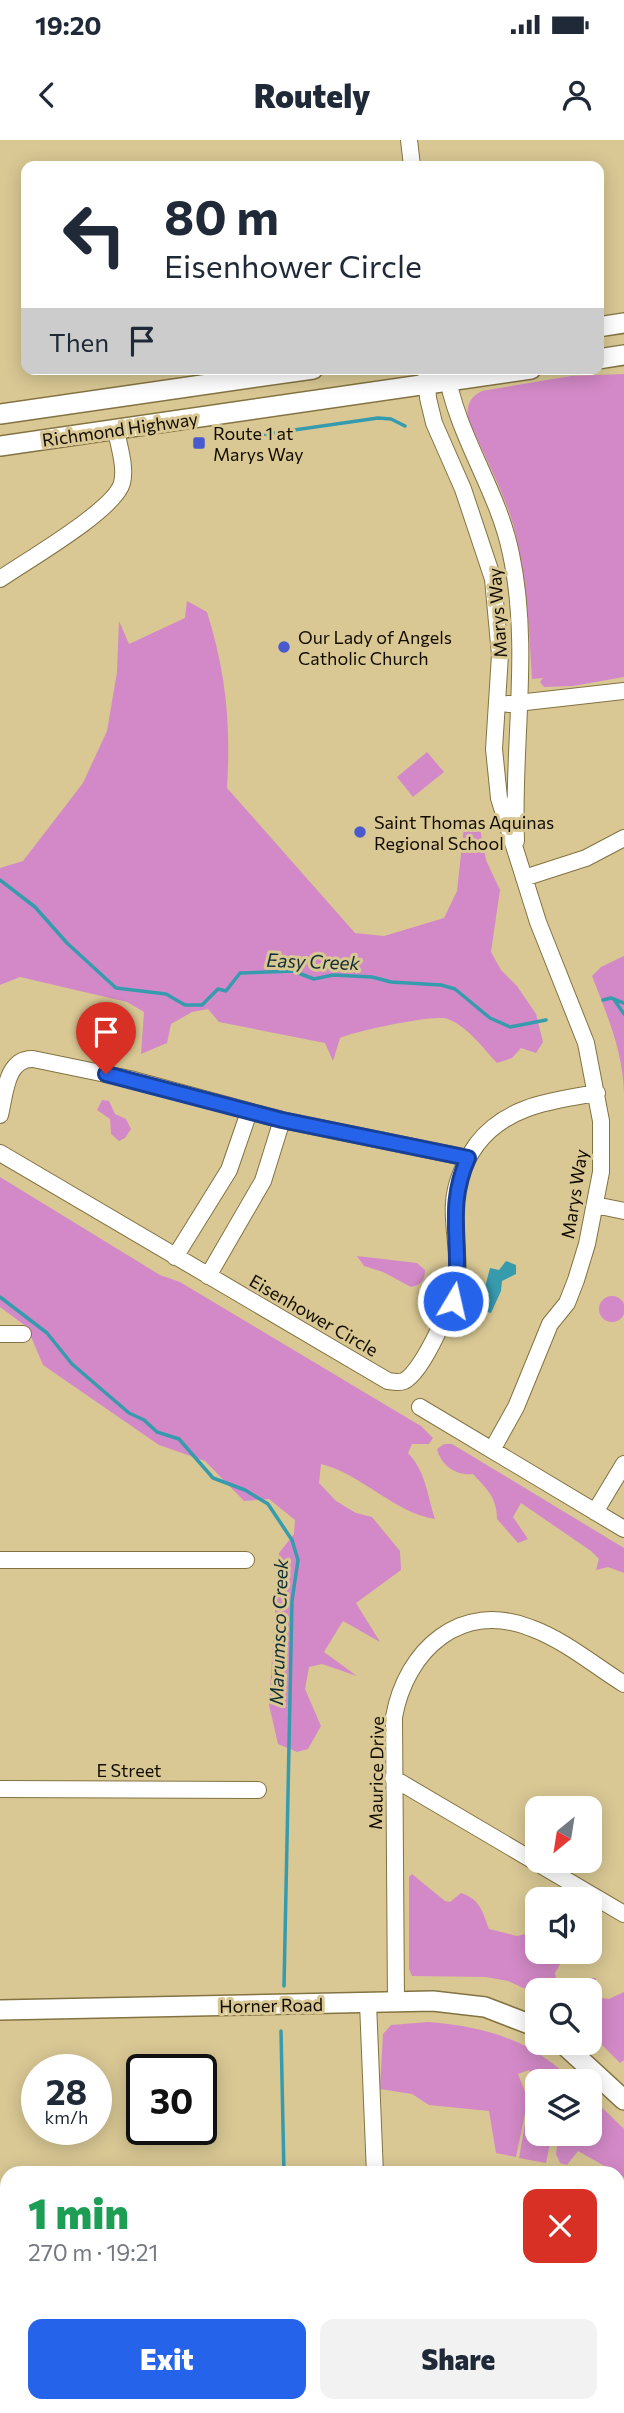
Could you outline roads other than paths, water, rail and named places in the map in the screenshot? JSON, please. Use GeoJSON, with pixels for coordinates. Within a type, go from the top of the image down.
{"type":"FeatureCollection","features":[{"type":"Feature","properties":{"kind":"main road"},"geometry":{"type":"LineString","coordinates":[[604,326],[624,323]]}},
{"type":"Feature","properties":{"kind":"main road"},"geometry":{"type":"LineString","coordinates":[[604,358],[624,355]]}},
{"type":"Feature","properties":{"kind":"main road","name":"Richmond Highway"},"geometry":{"type":"LineString","coordinates":[[0,414],[271,375]]}},
{"type":"Feature","properties":{"kind":"main road","name":"Richmond Highway"},"geometry":{"type":"LineString","coordinates":[[0,446],[116,430],[447,375]]}},
{"type":"Feature","properties":{"kind":"main road","name":"Horner Road"},"geometry":{"type":"LineString","coordinates":[[0,2010],[433,2001],[477,2006],[503,2012],[525,2022]]}},
{"type":"Feature","properties":{"kind":"main road"},"geometry":{"type":"LineString","coordinates":[[575,2055],[624,2100]]}},
{"type":"Feature","properties":{"kind":"street"},"geometry":{"type":"LineString","coordinates":[[409,140],[411,161]]}},
{"type":"Feature","properties":{"kind":"street","name":"Marys Way"},"geometry":{"type":"LineString","coordinates":[[447,375],[454,408],[491,491],[512,555],[520,630],[514,791],[516,853]]}},
{"type":"Feature","properties":{"kind":"street","name":"Marys Way"},"geometry":{"type":"LineString","coordinates":[[426,377],[434,424],[463,489],[493,579],[500,655],[495,773],[505,825],[538,922],[582,1029],[597,1093],[601,1143],[595,1205],[571,1295],[550,1324],[516,1407],[492,1450]]}},
{"type":"Feature","properties":{"kind":"street"},"geometry":{"type":"LineString","coordinates":[[0,579],[102,510],[117,495],[123,477],[116,430]]}},
{"type":"Feature","properties":{"kind":"street"},"geometry":{"type":"LineString","coordinates":[[496,706],[624,691]]}},
{"type":"Feature","properties":{"kind":"street"},"geometry":{"type":"LineString","coordinates":[[524,877],[586,858],[624,838]]}},
{"type":"Feature","properties":{"kind":"street"},"geometry":{"type":"LineString","coordinates":[[0,1115],[11,1070],[27,1059],[130,1079],[282,1120],[468,1158]]}},
{"type":"Feature","properties":{"kind":"street","name":"Eisenhower Circle"},"geometry":{"type":"LineString","coordinates":[[0,1153],[388,1381],[404,1381],[418,1364],[453,1301],[458,1261],[454,1202],[468,1158],[491,1129],[521,1110],[597,1093]]}},
{"type":"Feature","properties":{"kind":"street"},"geometry":{"type":"LineString","coordinates":[[175,1257],[229,1170],[249,1112]]}},
{"type":"Feature","properties":{"kind":"street"},"geometry":{"type":"LineString","coordinates":[[208,1276],[263,1181],[282,1120]]}},
{"type":"Feature","properties":{"kind":"street"},"geometry":{"type":"LineString","coordinates":[[595,1205],[624,1211]]}},
{"type":"Feature","properties":{"kind":"street"},"geometry":{"type":"LineString","coordinates":[[0,1334],[23,1334]]}},
{"type":"Feature","properties":{"kind":"street"},"geometry":{"type":"LineString","coordinates":[[420,1407],[624,1529]]}},
{"type":"Feature","properties":{"kind":"street"},"geometry":{"type":"LineString","coordinates":[[595,1512],[624,1464]]}},
{"type":"Feature","properties":{"kind":"street"},"geometry":{"type":"LineString","coordinates":[[0,1560],[246,1560]]}},
{"type":"Feature","properties":{"kind":"street","name":"Maurice Drive"},"geometry":{"type":"LineString","coordinates":[[396,2003],[394,1717],[404,1680],[422,1652],[453,1630],[484,1621],[524,1625],[547,1636],[624,1684]]}},
{"type":"Feature","properties":{"kind":"street"},"geometry":{"type":"LineString","coordinates":[[393,1778],[624,1914]]}},
{"type":"Feature","properties":{"kind":"street","name":"E Street"},"geometry":{"type":"LineString","coordinates":[[0,1789],[258,1790]]}},
{"type":"Feature","properties":{"kind":"street"},"geometry":{"type":"LineString","coordinates":[[368,2003],[375,2166]]}},
{"type":"Feature","properties":{"kind":"water"},"geometry":{"type":"Polygon","coordinates":[[[506,1261],[516,1265],[516,1274],[502,1281],[501,1291],[491,1313],[479,1310],[490,1268],[499,1270],[506,1261]]]}},
{"type":"Feature","properties":{"kind":"waterway"},"geometry":{"type":"LineString","coordinates":[[238,438],[378,418],[391,419],[405,426]]}},
{"type":"Feature","properties":{"kind":"waterway","name":"Easy Creek"},"geometry":{"type":"LineString","coordinates":[[0,880],[35,907],[67,943],[116,988],[166,994],[185,1005],[202,1005],[218,989],[226,991],[240,973],[293,971],[314,979],[333,975],[441,985],[455,989],[490,1018],[510,1027],[546,1020]]}},
{"type":"Feature","properties":{"kind":"waterway","name":"Easy Creek"},"geometry":{"type":"LineString","coordinates":[[603,1000],[611,998],[624,1003]]}},
{"type":"Feature","properties":{"kind":"waterway"},"geometry":{"type":"LineString","coordinates":[[615,1001],[624,1014]]}},
{"type":"Feature","properties":{"kind":"waterway","name":"Marumsco Creek"},"geometry":{"type":"LineString","coordinates":[[0,1297],[47,1333],[72,1364],[129,1413],[144,1420],[157,1432],[179,1439],[213,1478],[245,1490],[268,1504],[292,1540],[298,1560],[292,1601],[284,1986]]}},
{"type":"Feature","properties":{"kind":"waterway","name":"Marumsco Creek"},"geometry":{"type":"LineString","coordinates":[[281,2031],[284,2166]]}},
{"type":"Feature","properties":{"kind":"place","name":"Route 1 at Marys Way"},"geometry":{"type":"Point","coordinates":[199,443]}},
{"type":"Feature","properties":{"kind":"place","name":"Our Lady of Angels Catholic Church"},"geometry":{"type":"Point","coordinates":[284,647]}},
{"type":"Feature","properties":{"kind":"place","name":"Saint Thomas Aquinas Regional School"},"geometry":{"type":"Point","coordinates":[360,832]}}]}
